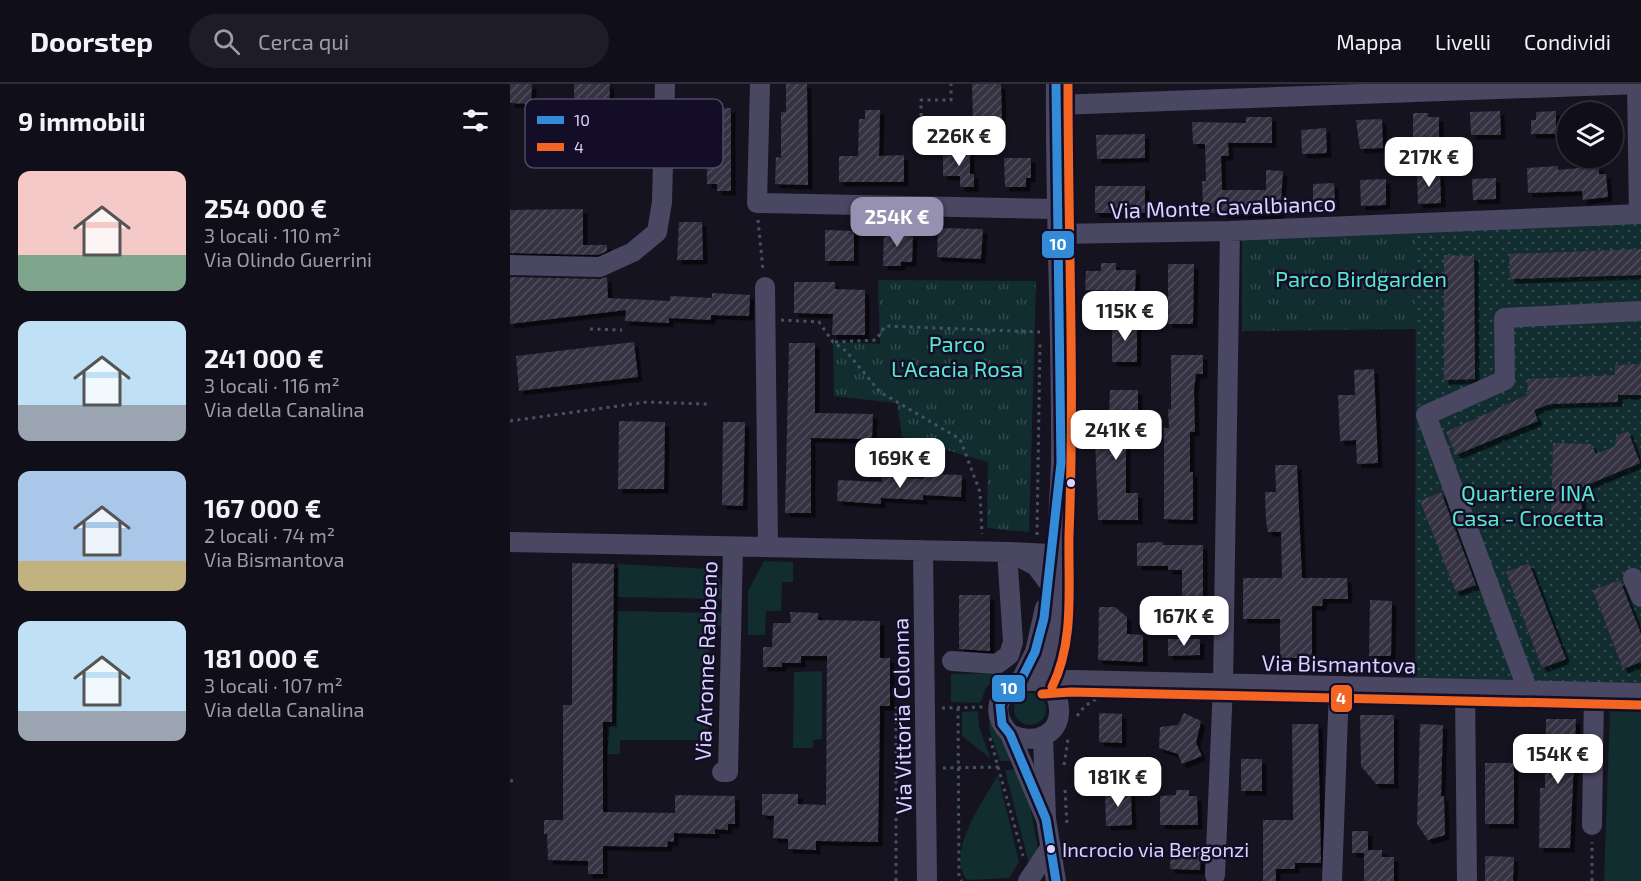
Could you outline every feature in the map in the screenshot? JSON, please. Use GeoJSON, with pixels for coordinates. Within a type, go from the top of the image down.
{"type":"FeatureCollection","features":[{"type":"Feature","properties":{"kind":"street"},"geometry":{"type":"LineString","coordinates":[[665,84],[665,99]]}},
{"type":"Feature","properties":{"kind":"street"},"geometry":{"type":"LineString","coordinates":[[760,84],[757,203],[1057,208]]}},
{"type":"Feature","properties":{"kind":"street"},"geometry":{"type":"LineString","coordinates":[[1020,682],[1035,652],[1044,618],[1053,557],[1060,463],[1056,84]]}},
{"type":"Feature","properties":{"kind":"street"},"geometry":{"type":"LineString","coordinates":[[1056,105],[1638,84],[1640,214]]}},
{"type":"Feature","properties":{"kind":"street"},"geometry":{"type":"LineString","coordinates":[[510,265],[600,267],[633,252],[657,232],[662,202],[663,168]]}},
{"type":"Feature","properties":{"kind":"street","name":"Via Monte Cavalbianco"},"geometry":{"type":"LineString","coordinates":[[1058,234],[1230,231],[1640,214]]}},
{"type":"Feature","properties":{"kind":"street"},"geometry":{"type":"LineString","coordinates":[[1215,874],[1223,685],[1230,231]]}},
{"type":"Feature","properties":{"kind":"street"},"geometry":{"type":"LineString","coordinates":[[765,287],[768,547]]}},
{"type":"Feature","properties":{"kind":"street"},"geometry":{"type":"LineString","coordinates":[[1528,691],[1426,415],[1505,380],[1504,318],[1641,310]]}},
{"type":"Feature","properties":{"kind":"street"},"geometry":{"type":"LineString","coordinates":[[510,542],[1009,552],[1053,557]]}},
{"type":"Feature","properties":{"kind":"street","name":"Via Aronne Rabbeno"},"geometry":{"type":"LineString","coordinates":[[722,772],[728,772],[733,547]]}},
{"type":"Feature","properties":{"kind":"street","name":"Via Vittoria Colonna"},"geometry":{"type":"LineString","coordinates":[[923,550],[927,881]]}},
{"type":"Feature","properties":{"kind":"street"},"geometry":{"type":"LineString","coordinates":[[1009,552],[1036,566],[1048,582]]}},
{"type":"Feature","properties":{"kind":"street"},"geometry":{"type":"LineString","coordinates":[[952,661],[997,664],[1010,655],[1013,642],[1009,552]]}},
{"type":"Feature","properties":{"kind":"street"},"geometry":{"type":"LineString","coordinates":[[1041,682],[1049,671],[1053,655],[1058,579],[1053,557]]}},
{"type":"Feature","properties":{"kind":"street"},"geometry":{"type":"LineString","coordinates":[[1633,578],[1641,597]]}},
{"type":"Feature","properties":{"kind":"street"},"geometry":{"type":"LineString","coordinates":[[1057,698],[1084,681]]}},
{"type":"Feature","properties":{"kind":"street"},"geometry":{"type":"LineString","coordinates":[[1010,734],[1029,740],[1043,736],[1052,730],[1059,718],[1057,698],[1041,682],[1020,682],[1009,688],[1000,705],[1002,724],[1010,734],[1046,819]]}},
{"type":"Feature","properties":{"kind":"street","name":"Via Bismantova"},"geometry":{"type":"LineString","coordinates":[[1041,682],[1641,693]]}},
{"type":"Feature","properties":{"kind":"street"},"geometry":{"type":"LineString","coordinates":[[1332,881],[1339,688]]}},
{"type":"Feature","properties":{"kind":"street"},"geometry":{"type":"LineString","coordinates":[[1465,689],[1467,881]]}},
{"type":"Feature","properties":{"kind":"street"},"geometry":{"type":"LineString","coordinates":[[1592,825],[1594,692]]}},
{"type":"Feature","properties":{"kind":"street"},"geometry":{"type":"LineString","coordinates":[[1043,736],[1046,819],[1056,881]]}},
{"type":"Feature","properties":{"kind":"street"},"geometry":{"type":"LineString","coordinates":[[1027,873],[1050,848]]}},
{"type":"Feature","properties":{"kind":"path"},"geometry":{"type":"LineString","coordinates":[[921,131],[921,100],[951,100],[951,84]]}},
{"type":"Feature","properties":{"kind":"path"},"geometry":{"type":"LineString","coordinates":[[757,203],[765,287]]}},
{"type":"Feature","properties":{"kind":"path"},"geometry":{"type":"LineString","coordinates":[[766,319],[819,322],[833,342],[846,351],[880,392],[960,439],[980,492],[982,539]]}},
{"type":"Feature","properties":{"kind":"path"},"geometry":{"type":"LineString","coordinates":[[833,342],[876,340],[885,326],[1040,332]]}},
{"type":"Feature","properties":{"kind":"path"},"geometry":{"type":"LineString","coordinates":[[590,329],[622,330]]}},
{"type":"Feature","properties":{"kind":"path"},"geometry":{"type":"LineString","coordinates":[[510,421],[647,402],[707,404]]}},
{"type":"Feature","properties":{"kind":"path"},"geometry":{"type":"LineString","coordinates":[[958,708],[959,877],[962,881]]}},
{"type":"Feature","properties":{"kind":"path"},"geometry":{"type":"LineString","coordinates":[[1002,774],[1027,873]]}},
{"type":"Feature","properties":{"kind":"path"},"geometry":{"type":"LineString","coordinates":[[510,781],[515,780]]}},
{"type":"Feature","properties":{"kind":"path"},"geometry":{"type":"LineString","coordinates":[[1592,825],[1592,881]]}},
{"type":"Feature","properties":{"kind":"green space","name":"Quartiere INA Casa - Crocetta"},"geometry":{"type":"Polygon","coordinates":[[[1641,214],[1641,683],[1415,680],[1416,223],[1641,214]]]}},
{"type":"Feature","properties":{"kind":"green space","name":"Parco Birdgarden"},"geometry":{"type":"Polygon","coordinates":[[[1416,223],[1416,329],[1242,331],[1242,230],[1416,223]]]}},
{"type":"Feature","properties":{"kind":"green space","name":"Parco L'Acacia Rosa"},"geometry":{"type":"Polygon","coordinates":[[[878,280],[1036,281],[1029,532],[987,528],[988,462],[902,437],[897,403],[834,396],[833,342],[880,344],[878,280]]]}},
{"type":"Feature","properties":{"kind":"green space"},"geometry":{"type":"Polygon","coordinates":[[[764,561],[793,562],[793,582],[782,582],[781,611],[766,611],[765,635],[748,635],[748,591],[764,561]]]}},
{"type":"Feature","properties":{"kind":"green space"},"geometry":{"type":"Polygon","coordinates":[[[618,564],[709,569],[719,577],[724,599],[617,597],[618,564]]]}},
{"type":"Feature","properties":{"kind":"green space"},"geometry":{"type":"Polygon","coordinates":[[[617,611],[724,613],[724,626],[709,626],[708,755],[701,755],[699,740],[620,740],[620,754],[607,754],[610,724],[616,723],[617,611]]]}},
{"type":"Feature","properties":{"kind":"green space"},"geometry":{"type":"Polygon","coordinates":[[[822,671],[822,739],[813,740],[813,748],[793,748],[794,672],[822,671]]]}},
{"type":"Feature","properties":{"kind":"green space"},"geometry":{"type":"Polygon","coordinates":[[[998,673],[986,688],[980,703],[951,702],[951,674],[998,673]]]}},
{"type":"Feature","properties":{"kind":"green space"},"geometry":{"type":"Polygon","coordinates":[[[1030,693],[1041,698],[1046,709],[1041,720],[1030,725],[1019,720],[1014,709],[1019,698],[1030,693]]]}},
{"type":"Feature","properties":{"kind":"green space"},"geometry":{"type":"Polygon","coordinates":[[[1610,709],[1641,709],[1641,881],[1604,881],[1610,709]]]}},
{"type":"Feature","properties":{"kind":"green space"},"geometry":{"type":"Polygon","coordinates":[[[978,711],[979,727],[991,759],[962,736],[962,712],[978,711]]]}},
{"type":"Feature","properties":{"kind":"green space"},"geometry":{"type":"Polygon","coordinates":[[[990,711],[1016,761],[1000,761],[989,729],[990,711]]]}},
{"type":"Feature","properties":{"kind":"green space"},"geometry":{"type":"Polygon","coordinates":[[[1005,770],[1019,770],[1028,795],[1038,849],[1030,868],[1005,770]]]}},
{"type":"Feature","properties":{"kind":"green space"},"geometry":{"type":"Polygon","coordinates":[[[998,775],[1019,862],[1009,878],[967,880],[961,869],[963,842],[976,812],[998,775]]]}},
{"type":"Feature","properties":{"kind":"building"},"geometry":{"type":"Polygon","coordinates":[[[510,84],[532,84],[531,99],[525,99],[525,104],[510,103],[510,84]]]}},
{"type":"Feature","properties":{"kind":"building"},"geometry":{"type":"Polygon","coordinates":[[[574,84],[610,84],[609,99],[574,99],[574,84]]]}},
{"type":"Feature","properties":{"kind":"building"},"geometry":{"type":"Polygon","coordinates":[[[786,84],[807,84],[808,185],[775,184],[776,157],[781,158],[781,112],[786,112],[786,84]]]}},
{"type":"Feature","properties":{"kind":"building"},"geometry":{"type":"Polygon","coordinates":[[[972,84],[1001,84],[1002,124],[973,124],[972,84]]]}},
{"type":"Feature","properties":{"kind":"building"},"geometry":{"type":"Polygon","coordinates":[[[723,108],[731,108],[731,191],[717,191],[717,184],[707,184],[707,168],[723,168],[723,108]]]}},
{"type":"Feature","properties":{"kind":"building"},"geometry":{"type":"Polygon","coordinates":[[[865,110],[880,110],[879,156],[904,155],[904,182],[839,182],[839,156],[858,156],[859,119],[865,119],[865,110]]]}},
{"type":"Feature","properties":{"kind":"building"},"geometry":{"type":"Polygon","coordinates":[[[1500,111],[1501,135],[1471,135],[1470,112],[1500,111]]]}},
{"type":"Feature","properties":{"kind":"building"},"geometry":{"type":"Polygon","coordinates":[[[1556,111],[1556,134],[1531,134],[1531,120],[1536,120],[1536,112],[1556,111]]]}},
{"type":"Feature","properties":{"kind":"building"},"geometry":{"type":"Polygon","coordinates":[[[1413,113],[1428,113],[1428,117],[1439,117],[1439,140],[1413,140],[1413,113]]]}},
{"type":"Feature","properties":{"kind":"building"},"geometry":{"type":"Polygon","coordinates":[[[1246,117],[1272,117],[1272,143],[1228,143],[1229,156],[1221,156],[1222,190],[1266,190],[1266,170],[1283,171],[1280,215],[1211,213],[1211,208],[1203,208],[1202,181],[1206,181],[1205,144],[1193,144],[1192,122],[1246,123],[1246,117]]]}},
{"type":"Feature","properties":{"kind":"building"},"geometry":{"type":"Polygon","coordinates":[[[1382,119],[1383,148],[1360,149],[1356,120],[1382,119]]]}},
{"type":"Feature","properties":{"kind":"building"},"geometry":{"type":"Polygon","coordinates":[[[1326,128],[1327,153],[1302,154],[1301,130],[1326,128]]]}},
{"type":"Feature","properties":{"kind":"building"},"geometry":{"type":"Polygon","coordinates":[[[1145,134],[1145,158],[1097,159],[1096,135],[1145,134]]]}},
{"type":"Feature","properties":{"kind":"building"},"geometry":{"type":"Polygon","coordinates":[[[943,151],[970,151],[970,174],[974,174],[974,187],[960,187],[960,176],[943,176],[943,151]]]}},
{"type":"Feature","properties":{"kind":"building"},"geometry":{"type":"Polygon","coordinates":[[[1004,158],[1031,158],[1031,178],[1026,178],[1026,187],[1005,187],[1004,158]]]}},
{"type":"Feature","properties":{"kind":"building"},"geometry":{"type":"Polygon","coordinates":[[[1557,166],[1558,170],[1599,168],[1599,174],[1606,174],[1608,197],[1583,200],[1582,191],[1528,193],[1527,168],[1557,166]]]}},
{"type":"Feature","properties":{"kind":"building"},"geometry":{"type":"Polygon","coordinates":[[[1440,173],[1441,203],[1418,204],[1417,174],[1440,173]]]}},
{"type":"Feature","properties":{"kind":"building"},"geometry":{"type":"Polygon","coordinates":[[[1496,178],[1496,199],[1473,200],[1472,179],[1496,178]]]}},
{"type":"Feature","properties":{"kind":"building"},"geometry":{"type":"Polygon","coordinates":[[[1386,179],[1386,205],[1361,206],[1360,180],[1386,179]]]}},
{"type":"Feature","properties":{"kind":"building"},"geometry":{"type":"Polygon","coordinates":[[[1334,183],[1335,206],[1313,207],[1313,184],[1334,183]]]}},
{"type":"Feature","properties":{"kind":"building"},"geometry":{"type":"Polygon","coordinates":[[[1095,186],[1145,186],[1145,213],[1095,213],[1095,186]]]}},
{"type":"Feature","properties":{"kind":"building"},"geometry":{"type":"Polygon","coordinates":[[[583,209],[583,245],[607,245],[607,251],[598,255],[510,253],[510,210],[583,209]]]}},
{"type":"Feature","properties":{"kind":"building"},"geometry":{"type":"Polygon","coordinates":[[[679,222],[702,222],[703,260],[677,260],[679,222]]]}},
{"type":"Feature","properties":{"kind":"building"},"geometry":{"type":"Polygon","coordinates":[[[938,228],[983,229],[981,259],[937,257],[938,228]]]}},
{"type":"Feature","properties":{"kind":"building"},"geometry":{"type":"Polygon","coordinates":[[[825,230],[854,231],[854,261],[825,261],[825,230]]]}},
{"type":"Feature","properties":{"kind":"building"},"geometry":{"type":"Polygon","coordinates":[[[884,230],[901,230],[901,234],[913,235],[912,262],[901,262],[901,266],[883,266],[884,230]]]}},
{"type":"Feature","properties":{"kind":"building"},"geometry":{"type":"Polygon","coordinates":[[[1641,249],[1641,275],[1510,279],[1509,254],[1641,249]]]}},
{"type":"Feature","properties":{"kind":"building"},"geometry":{"type":"Polygon","coordinates":[[[1444,255],[1474,256],[1475,379],[1444,380],[1444,255]]]}},
{"type":"Feature","properties":{"kind":"building"},"geometry":{"type":"Polygon","coordinates":[[[1101,263],[1116,263],[1116,270],[1136,270],[1135,291],[1085,290],[1086,271],[1101,271],[1101,263]]]}},
{"type":"Feature","properties":{"kind":"building"},"geometry":{"type":"Polygon","coordinates":[[[1168,264],[1194,264],[1193,324],[1168,324],[1168,264]]]}},
{"type":"Feature","properties":{"kind":"building"},"geometry":{"type":"Polygon","coordinates":[[[510,277],[600,279],[607,277],[608,298],[670,301],[670,296],[712,298],[712,293],[750,295],[749,316],[711,315],[711,320],[669,318],[669,323],[625,321],[626,310],[510,324],[510,277]]]}},
{"type":"Feature","properties":{"kind":"building"},"geometry":{"type":"Polygon","coordinates":[[[794,282],[835,282],[835,289],[865,290],[865,335],[832,335],[833,314],[794,313],[794,282]]]}},
{"type":"Feature","properties":{"kind":"building"},"geometry":{"type":"Polygon","coordinates":[[[1137,322],[1137,362],[1112,362],[1112,323],[1137,322]]]}},
{"type":"Feature","properties":{"kind":"building"},"geometry":{"type":"Polygon","coordinates":[[[634,342],[638,377],[519,391],[516,356],[634,342]]]}},
{"type":"Feature","properties":{"kind":"building"},"geometry":{"type":"Polygon","coordinates":[[[789,343],[815,343],[815,413],[873,414],[872,439],[811,438],[811,513],[785,513],[789,343]]]}},
{"type":"Feature","properties":{"kind":"building"},"geometry":{"type":"Polygon","coordinates":[[[1171,355],[1203,355],[1203,374],[1196,374],[1194,390],[1195,432],[1190,432],[1193,520],[1164,519],[1164,428],[1169,428],[1168,409],[1171,409],[1171,355]]]}},
{"type":"Feature","properties":{"kind":"building"},"geometry":{"type":"Polygon","coordinates":[[[1641,364],[1641,395],[1618,395],[1618,402],[1550,404],[1534,410],[1538,421],[1456,455],[1446,432],[1527,395],[1528,379],[1615,375],[1615,365],[1641,364]]]}},
{"type":"Feature","properties":{"kind":"building"},"geometry":{"type":"Polygon","coordinates":[[[1374,369],[1378,463],[1357,464],[1356,440],[1340,441],[1338,395],[1355,395],[1354,370],[1374,369]]]}},
{"type":"Feature","properties":{"kind":"building"},"geometry":{"type":"Polygon","coordinates":[[[1110,390],[1138,390],[1138,416],[1126,416],[1126,493],[1138,493],[1138,520],[1098,520],[1095,437],[1108,437],[1110,390]]]}},
{"type":"Feature","properties":{"kind":"building"},"geometry":{"type":"Polygon","coordinates":[[[619,421],[665,422],[664,489],[618,489],[619,421]]]}},
{"type":"Feature","properties":{"kind":"building"},"geometry":{"type":"Polygon","coordinates":[[[723,422],[745,422],[743,506],[722,505],[723,422]]]}},
{"type":"Feature","properties":{"kind":"building"},"geometry":{"type":"Polygon","coordinates":[[[1628,431],[1640,463],[1582,487],[1581,521],[1551,522],[1553,443],[1591,444],[1596,454],[1615,446],[1616,436],[1628,431]]]}},
{"type":"Feature","properties":{"kind":"building"},"geometry":{"type":"Polygon","coordinates":[[[1275,465],[1297,465],[1302,578],[1347,578],[1348,599],[1323,599],[1322,606],[1312,606],[1312,658],[1280,658],[1280,619],[1243,619],[1243,578],[1282,578],[1281,532],[1268,532],[1266,521],[1265,492],[1276,492],[1275,465]]]}},
{"type":"Feature","properties":{"kind":"building"},"geometry":{"type":"Polygon","coordinates":[[[924,474],[962,475],[961,497],[923,495],[923,500],[881,498],[881,504],[837,501],[838,480],[882,482],[882,477],[924,479],[924,474]]]}},
{"type":"Feature","properties":{"kind":"building"},"geometry":{"type":"Polygon","coordinates":[[[1441,492],[1476,585],[1456,592],[1420,501],[1441,492]]]}},
{"type":"Feature","properties":{"kind":"building"},"geometry":{"type":"Polygon","coordinates":[[[1163,542],[1163,545],[1203,545],[1203,613],[1182,613],[1182,570],[1168,570],[1168,566],[1137,566],[1137,543],[1163,542]]]}},
{"type":"Feature","properties":{"kind":"building"},"geometry":{"type":"Polygon","coordinates":[[[572,563],[614,564],[612,722],[603,722],[603,812],[675,813],[675,795],[735,796],[735,824],[728,824],[728,830],[715,829],[715,834],[674,833],[674,842],[668,841],[667,847],[603,846],[603,874],[588,874],[588,861],[548,860],[547,834],[544,834],[544,820],[563,820],[563,705],[572,705],[572,563]]]}},
{"type":"Feature","properties":{"kind":"building"},"geometry":{"type":"Polygon","coordinates":[[[1529,563],[1566,659],[1542,668],[1506,572],[1529,563]]]}},
{"type":"Feature","properties":{"kind":"building"},"geometry":{"type":"Polygon","coordinates":[[[1620,580],[1641,634],[1641,662],[1623,669],[1593,590],[1620,580]]]}},
{"type":"Feature","properties":{"kind":"building"},"geometry":{"type":"Polygon","coordinates":[[[959,595],[990,595],[990,651],[959,649],[959,595]]]}},
{"type":"Feature","properties":{"kind":"building"},"geometry":{"type":"Polygon","coordinates":[[[1370,600],[1392,601],[1391,656],[1369,656],[1370,600]]]}},
{"type":"Feature","properties":{"kind":"building"},"geometry":{"type":"Polygon","coordinates":[[[1099,607],[1115,607],[1127,617],[1127,634],[1143,635],[1143,662],[1098,660],[1099,607]]]}},
{"type":"Feature","properties":{"kind":"building"},"geometry":{"type":"Polygon","coordinates":[[[790,612],[818,613],[818,620],[880,621],[880,658],[890,658],[890,706],[880,706],[878,842],[816,841],[816,850],[788,849],[788,839],[773,838],[774,816],[762,815],[762,794],[798,794],[798,804],[826,805],[827,656],[801,656],[801,663],[782,663],[782,667],[763,667],[763,647],[772,647],[773,623],[791,623],[790,612]]]}},
{"type":"Feature","properties":{"kind":"building"},"geometry":{"type":"Polygon","coordinates":[[[1168,639],[1200,639],[1200,655],[1168,656],[1168,639]]]}},
{"type":"Feature","properties":{"kind":"building"},"geometry":{"type":"Polygon","coordinates":[[[1099,713],[1122,714],[1122,743],[1099,742],[1099,713]]]}},
{"type":"Feature","properties":{"kind":"building"},"geometry":{"type":"Polygon","coordinates":[[[1184,713],[1201,721],[1196,743],[1202,756],[1182,764],[1178,754],[1159,748],[1160,727],[1178,725],[1184,713]]]}},
{"type":"Feature","properties":{"kind":"building"},"geometry":{"type":"Polygon","coordinates":[[[1360,715],[1394,715],[1394,784],[1376,784],[1361,766],[1360,715]]]}},
{"type":"Feature","properties":{"kind":"building"},"geometry":{"type":"Polygon","coordinates":[[[1546,719],[1576,719],[1570,848],[1539,848],[1540,788],[1545,788],[1546,719]]]}},
{"type":"Feature","properties":{"kind":"building"},"geometry":{"type":"Polygon","coordinates":[[[1292,724],[1318,724],[1321,863],[1295,863],[1295,869],[1276,869],[1276,881],[1263,881],[1263,820],[1293,820],[1292,724]]]}},
{"type":"Feature","properties":{"kind":"building"},"geometry":{"type":"Polygon","coordinates":[[[1420,724],[1443,725],[1441,796],[1444,796],[1445,835],[1428,840],[1417,824],[1420,724]]]}},
{"type":"Feature","properties":{"kind":"building"},"geometry":{"type":"Polygon","coordinates":[[[1241,759],[1262,759],[1262,791],[1241,791],[1241,759]]]}},
{"type":"Feature","properties":{"kind":"building"},"geometry":{"type":"Polygon","coordinates":[[[1485,763],[1514,763],[1514,824],[1485,824],[1485,763]]]}},
{"type":"Feature","properties":{"kind":"building"},"geometry":{"type":"Polygon","coordinates":[[[1176,790],[1189,790],[1189,796],[1197,796],[1198,825],[1160,825],[1160,796],[1176,795],[1176,790]]]}},
{"type":"Feature","properties":{"kind":"building"},"geometry":{"type":"Polygon","coordinates":[[[1105,791],[1131,791],[1132,825],[1106,826],[1105,791]]]}},
{"type":"Feature","properties":{"kind":"building"},"geometry":{"type":"Polygon","coordinates":[[[1352,831],[1368,831],[1368,850],[1382,850],[1382,857],[1394,857],[1394,881],[1364,881],[1364,853],[1352,853],[1352,831]]]}},
{"type":"Feature","properties":{"kind":"building"},"geometry":{"type":"Polygon","coordinates":[[[1171,851],[1201,852],[1200,870],[1170,869],[1171,851]]]}},
{"type":"Feature","properties":{"kind":"building"},"geometry":{"type":"Polygon","coordinates":[[[1485,856],[1514,857],[1513,881],[1485,881],[1485,856]]]}},
{"type":"Feature","properties":{"kind":"transit line","name":"10"},"geometry":{"type":"LineString","coordinates":[[1056,84],[1061,463],[1044,618],[1035,652],[1020,682],[1009,688],[1000,705],[1002,724],[1010,734],[1046,819],[1056,881]]}},
{"type":"Feature","properties":{"kind":"transit line","name":"4"},"geometry":{"type":"LineString","coordinates":[[1052,687],[1064,651],[1069,613],[1071,366],[1068,84]]}},
{"type":"Feature","properties":{"kind":"transit line","name":"4"},"geometry":{"type":"LineString","coordinates":[[1042,694],[1071,692],[1641,705]]}},
{"type":"Feature","properties":{"kind":"place","name":"Incrocio via Bergonzi"},"geometry":{"type":"Point","coordinates":[1051,849]}}]}
